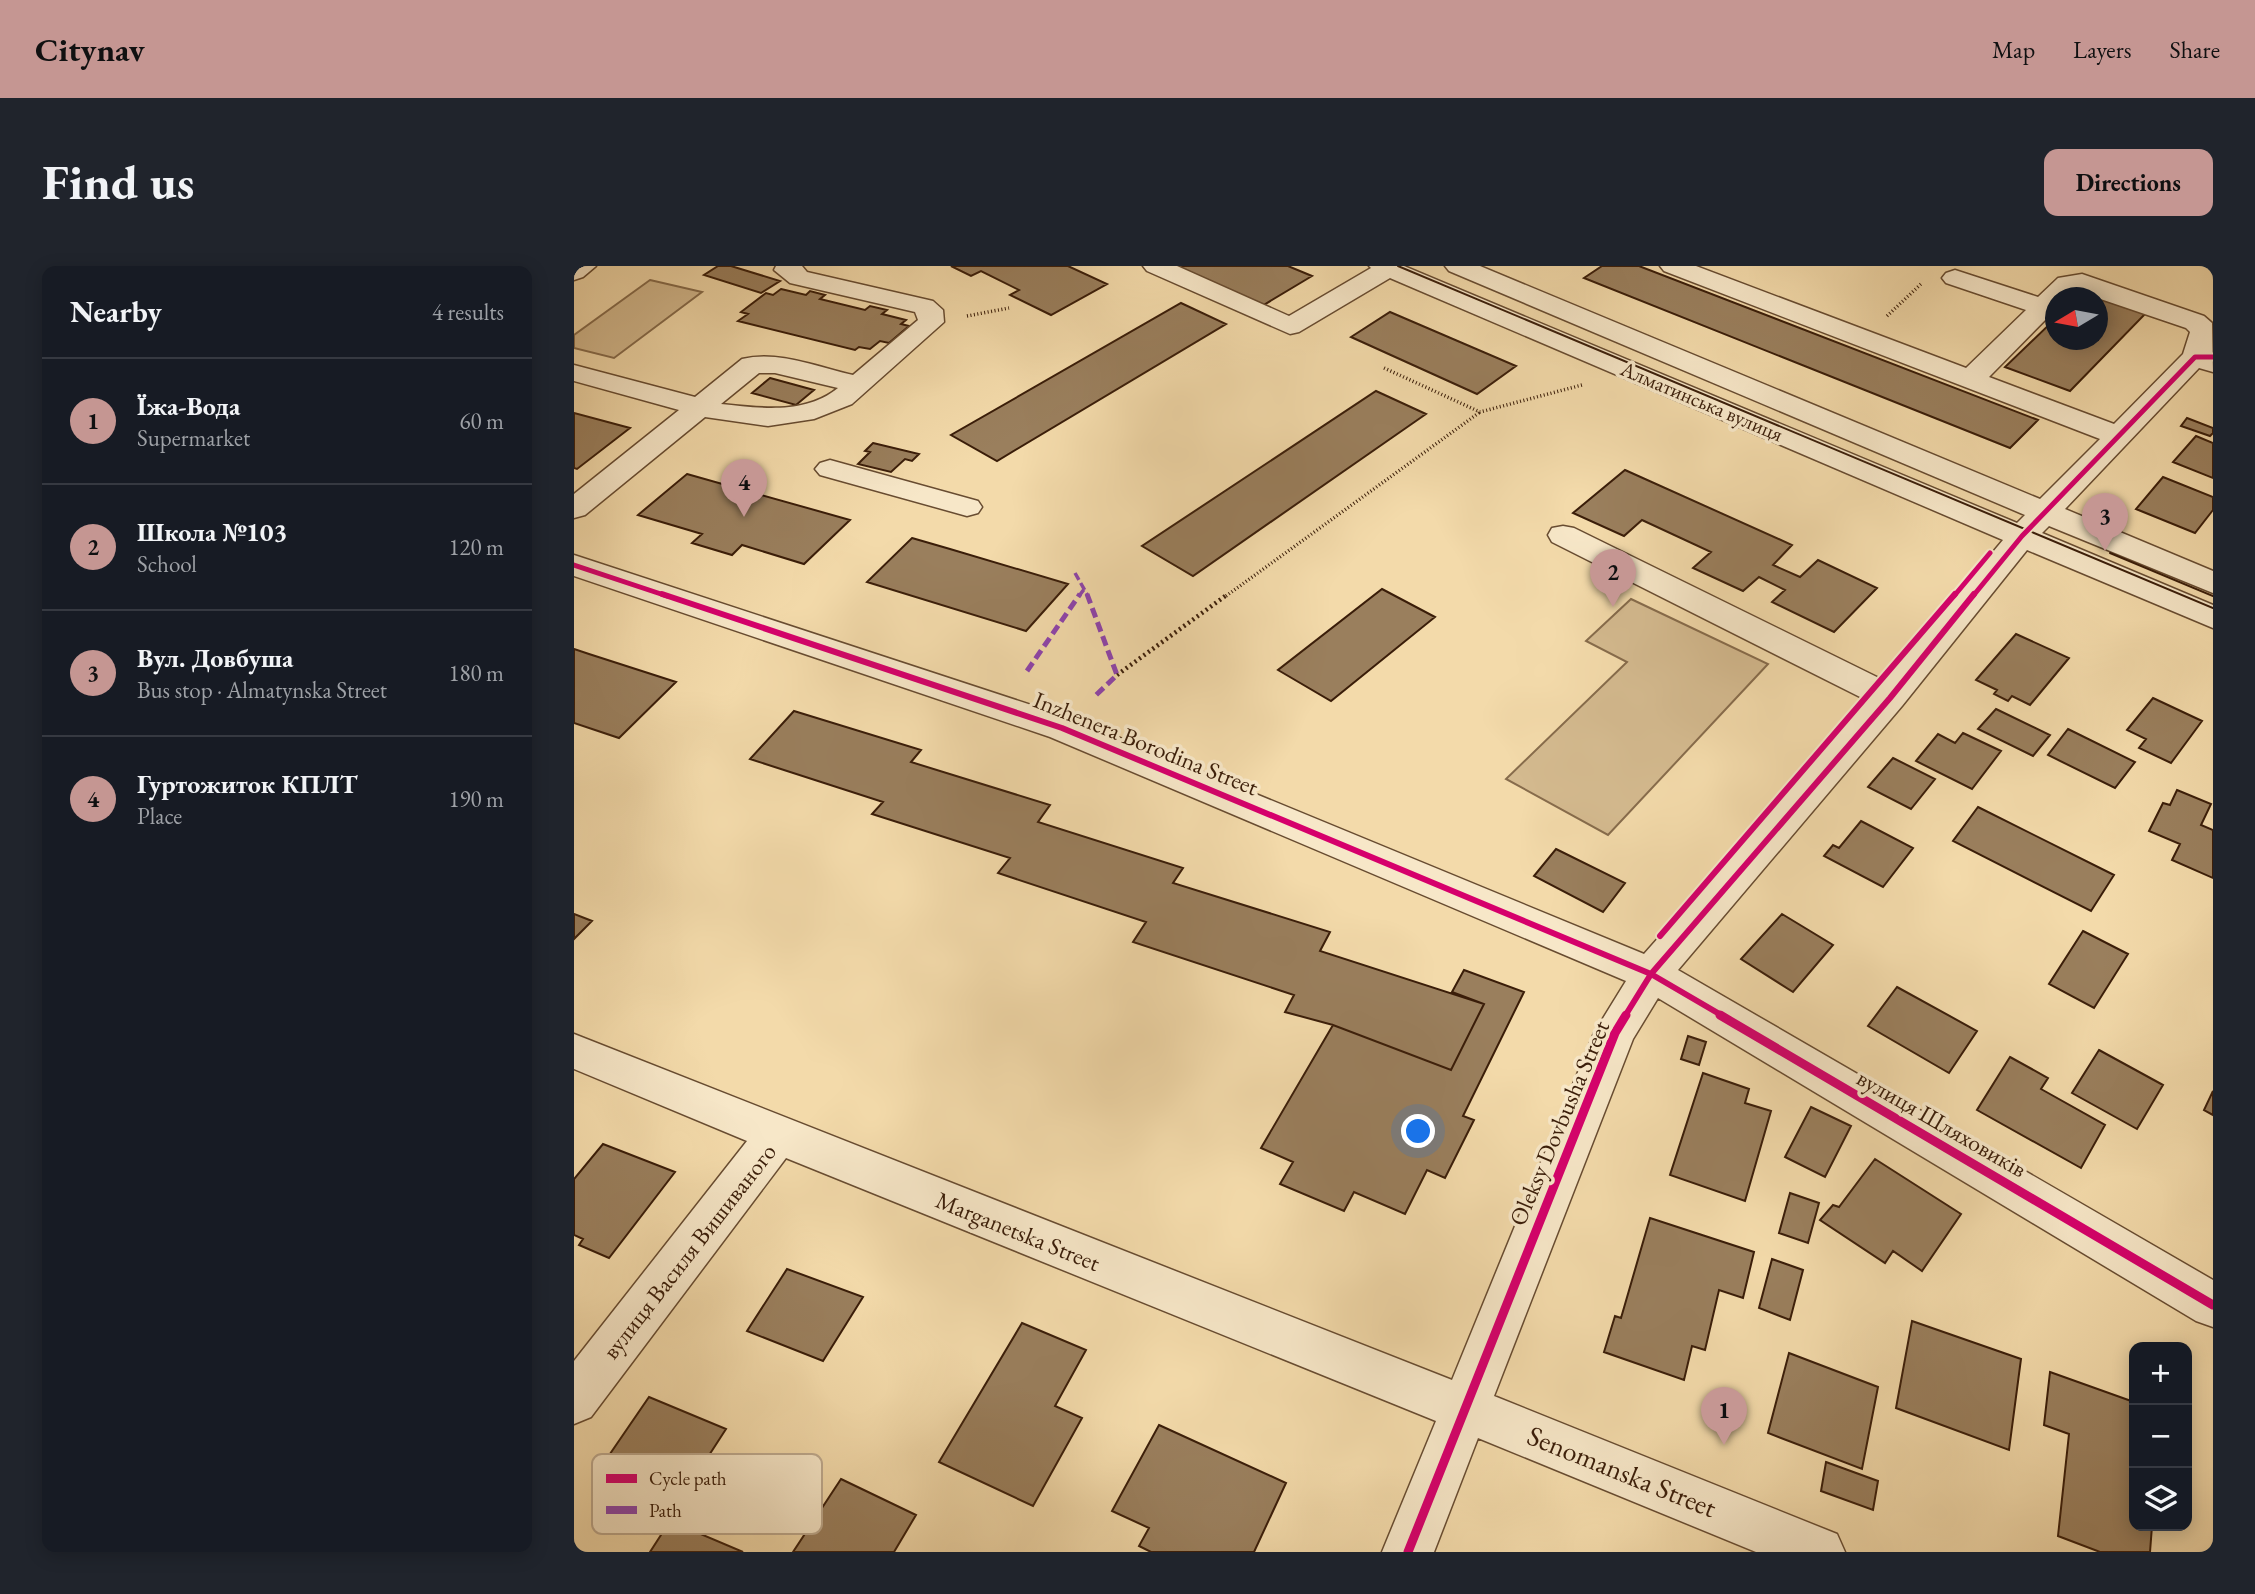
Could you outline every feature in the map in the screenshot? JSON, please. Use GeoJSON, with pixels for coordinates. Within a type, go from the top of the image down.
{"type":"FeatureCollection","features":[{"type":"Feature","properties":{"kind":"street"},"geometry":{"type":"LineString","coordinates":[[574,272],[583,266]]}},
{"type":"Feature","properties":{"kind":"street"},"geometry":{"type":"LineString","coordinates":[[574,373],[718,412],[768,418],[804,413],[842,398],[932,322],[930,310],[924,306],[799,278],[787,270],[789,266]]}},
{"type":"Feature","properties":{"kind":"street"},"geometry":{"type":"LineString","coordinates":[[1156,266],[1290,326],[1385,267]]}},
{"type":"Feature","properties":{"kind":"street","name":"Алматинська вулиця"},"geometry":{"type":"LineString","coordinates":[[1458,266],[2033,524]]}},
{"type":"Feature","properties":{"kind":"street"},"geometry":{"type":"LineString","coordinates":[[1499,283],[1523,266]]}},
{"type":"Feature","properties":{"kind":"street"},"geometry":{"type":"LineString","coordinates":[[1674,266],[2119,436]]}},
{"type":"Feature","properties":{"kind":"street","name":"Алматинська вулиця"},"geometry":{"type":"LineString","coordinates":[[1385,267],[2033,524]]}},
{"type":"Feature","properties":{"kind":"street"},"geometry":{"type":"LineString","coordinates":[[1955,278],[2043,307]]}},
{"type":"Feature","properties":{"kind":"street"},"geometry":{"type":"LineString","coordinates":[[1971,379],[2067,283],[2082,282],[2195,322],[2203,329],[2207,359]]}},
{"type":"Feature","properties":{"kind":"street","name":"Oleksy Dovbusha Street"},"geometry":{"type":"LineString","coordinates":[[1408,1552],[1615,1033],[1651,974],[1891,698],[2033,524],[2119,436],[2207,359]]}},
{"type":"Feature","properties":{"kind":"street"},"geometry":{"type":"LineString","coordinates":[[574,509],[752,365],[775,365],[859,384]]}},
{"type":"Feature","properties":{"kind":"street"},"geometry":{"type":"LineString","coordinates":[[830,469],[967,507]]}},
{"type":"Feature","properties":{"kind":"street"},"geometry":{"type":"LineString","coordinates":[[2033,524],[2213,583]]}},
{"type":"Feature","properties":{"kind":"street"},"geometry":{"type":"LineString","coordinates":[[2033,524],[2213,617]]}},
{"type":"Feature","properties":{"kind":"street"},"geometry":{"type":"LineString","coordinates":[[1563,535],[1891,698]]}},
{"type":"Feature","properties":{"kind":"street","name":"Inzhenera Borodina Street"},"geometry":{"type":"LineString","coordinates":[[574,565],[1062,728],[1651,974]]}},
{"type":"Feature","properties":{"kind":"street","name":"вулиця Шляховиків"},"geometry":{"type":"LineString","coordinates":[[1651,974],[2213,1305]]}},
{"type":"Feature","properties":{"kind":"street","name":"Marganetska Street"},"geometry":{"type":"LineString","coordinates":[[574,1051],[778,1135],[1464,1406]]}},
{"type":"Feature","properties":{"kind":"street","name":"вулиця Василя Вишиваного"},"geometry":{"type":"LineString","coordinates":[[574,1400],[778,1135]]}},
{"type":"Feature","properties":{"kind":"street","name":"Senomanska Street"},"geometry":{"type":"LineString","coordinates":[[1464,1406],[1819,1552]]}},
{"type":"Feature","properties":{"kind":"path"},"geometry":{"type":"LineString","coordinates":[[1864,338],[1921,284]]}},
{"type":"Feature","properties":{"kind":"path"},"geometry":{"type":"LineString","coordinates":[[932,322],[1009,308]]}},
{"type":"Feature","properties":{"kind":"path"},"geometry":{"type":"LineString","coordinates":[[1384,368],[1480,412]]}},
{"type":"Feature","properties":{"kind":"path"},"geometry":{"type":"LineString","coordinates":[[1116,675],[1480,412],[1593,382]]}},
{"type":"Feature","properties":{"kind":"shaded area"},"geometry":{"type":"Polygon","coordinates":[[[650,280],[702,292],[614,358],[574,348],[574,335],[650,280]]]}},
{"type":"Feature","properties":{"kind":"shaded area"},"geometry":{"type":"Polygon","coordinates":[[[1631,599],[1768,664],[1608,835],[1506,779],[1627,662],[1586,641],[1631,599]]]}},
{"type":"Feature","properties":{"kind":"building"},"geometry":{"type":"Polygon","coordinates":[[[718,266],[731,266],[780,281],[761,293],[704,275],[718,266]]]}},
{"type":"Feature","properties":{"kind":"building"},"geometry":{"type":"Polygon","coordinates":[[[951,266],[1068,266],[1107,284],[1051,315],[1010,295],[1019,290],[981,271],[971,276],[951,266]]]}},
{"type":"Feature","properties":{"kind":"building"},"geometry":{"type":"Polygon","coordinates":[[[1174,266],[1288,266],[1312,276],[1262,306],[1174,266]]]}},
{"type":"Feature","properties":{"kind":"building"},"geometry":{"type":"Polygon","coordinates":[[[1602,266],[1639,266],[2038,420],[2010,448],[1584,278],[1602,266]]]}},
{"type":"Feature","properties":{"kind":"building"},"geometry":{"type":"Polygon","coordinates":[[[781,289],[806,295],[810,291],[825,295],[820,299],[865,310],[870,306],[887,310],[882,314],[906,320],[901,324],[909,326],[889,343],[880,341],[870,349],[859,347],[855,350],[738,321],[748,314],[741,312],[766,293],[773,295],[781,289]]]}},
{"type":"Feature","properties":{"kind":"building"},"geometry":{"type":"Polygon","coordinates":[[[2108,299],[2147,312],[2070,391],[2005,367],[2045,329],[2045,350],[2108,350],[2108,299]]]}},
{"type":"Feature","properties":{"kind":"building"},"geometry":{"type":"Polygon","coordinates":[[[1181,303],[1226,324],[997,461],[951,435],[1181,303]]]}},
{"type":"Feature","properties":{"kind":"building"},"geometry":{"type":"Polygon","coordinates":[[[1390,312],[1516,366],[1477,394],[1351,337],[1390,312]]]}},
{"type":"Feature","properties":{"kind":"building"},"geometry":{"type":"Polygon","coordinates":[[[770,378],[814,390],[796,405],[752,393],[770,378]]]}},
{"type":"Feature","properties":{"kind":"building"},"geometry":{"type":"Polygon","coordinates":[[[1376,391],[1426,414],[1193,576],[1142,546],[1376,391]]]}},
{"type":"Feature","properties":{"kind":"building"},"geometry":{"type":"Polygon","coordinates":[[[574,413],[630,428],[577,469],[574,468],[574,413]]]}},
{"type":"Feature","properties":{"kind":"building"},"geometry":{"type":"Polygon","coordinates":[[[2187,418],[2213,428],[2213,433],[2210,436],[2181,426],[2187,418]]]}},
{"type":"Feature","properties":{"kind":"building"},"geometry":{"type":"Polygon","coordinates":[[[2196,436],[2213,443],[2213,478],[2173,462],[2196,436]]]}},
{"type":"Feature","properties":{"kind":"building"},"geometry":{"type":"Polygon","coordinates":[[[873,443],[919,454],[912,461],[905,459],[891,472],[858,464],[870,452],[865,451],[873,443]]]}},
{"type":"Feature","properties":{"kind":"building"},"geometry":{"type":"Polygon","coordinates":[[[1625,470],[1792,545],[1773,565],[1800,577],[1818,560],[1877,588],[1834,632],[1772,602],[1785,590],[1759,577],[1743,591],[1693,568],[1711,552],[1642,520],[1624,536],[1573,513],[1625,470]]]}},
{"type":"Feature","properties":{"kind":"building"},"geometry":{"type":"Polygon","coordinates":[[[687,474],[850,520],[804,564],[742,545],[732,555],[692,543],[702,534],[638,515],[687,474]]]}},
{"type":"Feature","properties":{"kind":"building"},"geometry":{"type":"Polygon","coordinates":[[[2163,477],[2213,497],[2213,510],[2195,533],[2136,509],[2163,477]]]}},
{"type":"Feature","properties":{"kind":"building"},"geometry":{"type":"Polygon","coordinates":[[[912,538],[1068,584],[1026,631],[867,582],[912,538]]]}},
{"type":"Feature","properties":{"kind":"building"},"geometry":{"type":"Polygon","coordinates":[[[1382,589],[1435,617],[1331,701],[1278,670],[1382,589]]]}},
{"type":"Feature","properties":{"kind":"building"},"geometry":{"type":"Polygon","coordinates":[[[2016,634],[2069,658],[2030,705],[2012,696],[2008,701],[1994,694],[1997,690],[1976,680],[2016,634]]]}},
{"type":"Feature","properties":{"kind":"building"},"geometry":{"type":"Polygon","coordinates":[[[574,649],[676,682],[619,738],[574,723],[574,649]]]}},
{"type":"Feature","properties":{"kind":"building"},"geometry":{"type":"Polygon","coordinates":[[[2153,698],[2202,721],[2171,763],[2139,748],[2146,739],[2127,730],[2153,698]]]}},
{"type":"Feature","properties":{"kind":"building"},"geometry":{"type":"Polygon","coordinates":[[[1996,709],[2050,735],[2033,756],[1978,729],[1996,709]]]}},
{"type":"Feature","properties":{"kind":"building"},"geometry":{"type":"Polygon","coordinates":[[[794,711],[921,750],[911,762],[1050,805],[1038,822],[1183,868],[1173,883],[1330,932],[1320,951],[1484,1004],[1451,1070],[1333,1025],[1285,1012],[1294,995],[1133,942],[1146,922],[998,873],[1010,858],[872,814],[883,802],[750,759],[794,711]]]}},
{"type":"Feature","properties":{"kind":"building"},"geometry":{"type":"Polygon","coordinates":[[[2068,729],[2135,762],[2115,788],[2048,755],[2068,729]]]}},
{"type":"Feature","properties":{"kind":"building"},"geometry":{"type":"Polygon","coordinates":[[[1963,733],[2001,751],[1972,789],[1916,761],[1938,734],[1955,743],[1963,733]]]}},
{"type":"Feature","properties":{"kind":"building"},"geometry":{"type":"Polygon","coordinates":[[[1893,758],[1935,779],[1911,809],[1868,787],[1893,758]]]}},
{"type":"Feature","properties":{"kind":"building"},"geometry":{"type":"Polygon","coordinates":[[[2177,790],[2211,804],[2201,825],[2213,830],[2213,878],[2172,860],[2180,844],[2149,831],[2163,803],[2170,805],[2177,790]]]}},
{"type":"Feature","properties":{"kind":"building"},"geometry":{"type":"Polygon","coordinates":[[[1978,807],[2114,875],[2091,911],[1953,841],[1978,807]]]}},
{"type":"Feature","properties":{"kind":"building"},"geometry":{"type":"Polygon","coordinates":[[[1861,821],[1913,848],[1883,887],[1824,856],[1833,845],[1839,848],[1861,821]]]}},
{"type":"Feature","properties":{"kind":"building"},"geometry":{"type":"Polygon","coordinates":[[[1556,849],[1625,883],[1603,912],[1534,876],[1556,849]]]}},
{"type":"Feature","properties":{"kind":"building"},"geometry":{"type":"Polygon","coordinates":[[[574,914],[592,921],[574,939],[574,914]]]}},
{"type":"Feature","properties":{"kind":"building"},"geometry":{"type":"Polygon","coordinates":[[[1782,914],[1833,945],[1793,992],[1741,959],[1782,914]]]}},
{"type":"Feature","properties":{"kind":"building"},"geometry":{"type":"Polygon","coordinates":[[[2083,931],[2128,954],[2094,1008],[2049,984],[2083,931]]]}},
{"type":"Feature","properties":{"kind":"building"},"geometry":{"type":"Polygon","coordinates":[[[1464,970],[1524,992],[1463,1116],[1474,1120],[1445,1178],[1427,1170],[1405,1214],[1354,1192],[1344,1211],[1280,1184],[1293,1162],[1261,1148],[1333,1025],[1451,1070],[1484,1004],[1452,992],[1464,970]]]}},
{"type":"Feature","properties":{"kind":"building"},"geometry":{"type":"Polygon","coordinates":[[[1897,987],[1977,1031],[1949,1073],[1868,1026],[1897,987]]]}},
{"type":"Feature","properties":{"kind":"building"},"geometry":{"type":"Polygon","coordinates":[[[1688,1036],[1706,1042],[1699,1065],[1681,1059],[1688,1036]]]}},
{"type":"Feature","properties":{"kind":"building"},"geometry":{"type":"Polygon","coordinates":[[[2099,1050],[2163,1085],[2137,1129],[2072,1093],[2099,1050]]]}},
{"type":"Feature","properties":{"kind":"building"},"geometry":{"type":"Polygon","coordinates":[[[2010,1057],[2048,1078],[2041,1089],[2105,1125],[2081,1168],[1977,1110],[2010,1057]]]}},
{"type":"Feature","properties":{"kind":"building"},"geometry":{"type":"Polygon","coordinates":[[[1703,1073],[1749,1089],[1745,1103],[1771,1111],[1745,1201],[1670,1175],[1703,1073]]]}},
{"type":"Feature","properties":{"kind":"building"},"geometry":{"type":"Polygon","coordinates":[[[2213,1091],[2213,1115],[2204,1110],[2213,1091]]]}},
{"type":"Feature","properties":{"kind":"building"},"geometry":{"type":"Polygon","coordinates":[[[1811,1107],[1851,1126],[1825,1177],[1785,1157],[1811,1107]]]}},
{"type":"Feature","properties":{"kind":"building"},"geometry":{"type":"Polygon","coordinates":[[[603,1144],[675,1172],[609,1258],[579,1245],[583,1239],[574,1235],[574,1179],[603,1144]]]}},
{"type":"Feature","properties":{"kind":"building"},"geometry":{"type":"Polygon","coordinates":[[[1875,1159],[1961,1214],[1922,1271],[1893,1251],[1885,1263],[1820,1220],[1833,1205],[1839,1207],[1875,1159]]]}},
{"type":"Feature","properties":{"kind":"building"},"geometry":{"type":"Polygon","coordinates":[[[1790,1193],[1819,1203],[1808,1243],[1779,1233],[1790,1193]]]}},
{"type":"Feature","properties":{"kind":"building"},"geometry":{"type":"Polygon","coordinates":[[[1650,1218],[1754,1252],[1743,1298],[1719,1290],[1705,1350],[1692,1346],[1684,1380],[1604,1352],[1615,1316],[1621,1318],[1650,1218]]]}},
{"type":"Feature","properties":{"kind":"building"},"geometry":{"type":"Polygon","coordinates":[[[1772,1259],[1803,1270],[1790,1320],[1759,1308],[1772,1259]]]}},
{"type":"Feature","properties":{"kind":"building"},"geometry":{"type":"Polygon","coordinates":[[[787,1269],[863,1297],[823,1361],[747,1331],[787,1269]]]}},
{"type":"Feature","properties":{"kind":"building"},"geometry":{"type":"Polygon","coordinates":[[[1912,1321],[2021,1359],[2009,1450],[1896,1408],[1912,1321]]]}},
{"type":"Feature","properties":{"kind":"building"},"geometry":{"type":"Polygon","coordinates":[[[1022,1323],[1086,1350],[1055,1406],[1082,1418],[1033,1506],[939,1462],[1022,1323]]]}},
{"type":"Feature","properties":{"kind":"building"},"geometry":{"type":"Polygon","coordinates":[[[1789,1353],[1878,1387],[1862,1469],[1768,1433],[1789,1353]]]}},
{"type":"Feature","properties":{"kind":"building"},"geometry":{"type":"Polygon","coordinates":[[[2050,1372],[2129,1400],[2129,1531],[2152,1531],[2150,1552],[2100,1552],[2058,1536],[2069,1434],[2044,1425],[2050,1372]]]}},
{"type":"Feature","properties":{"kind":"building"},"geometry":{"type":"Polygon","coordinates":[[[649,1397],[726,1429],[710,1454],[610,1454],[649,1397]]]}},
{"type":"Feature","properties":{"kind":"building"},"geometry":{"type":"Polygon","coordinates":[[[1159,1425],[1286,1483],[1254,1552],[1151,1552],[1139,1546],[1149,1528],[1112,1511],[1159,1425]]]}},
{"type":"Feature","properties":{"kind":"building"},"geometry":{"type":"Polygon","coordinates":[[[1826,1462],[1878,1481],[1873,1510],[1821,1491],[1826,1462]]]}},
{"type":"Feature","properties":{"kind":"building"},"geometry":{"type":"Polygon","coordinates":[[[841,1479],[916,1515],[894,1552],[793,1552],[805,1534],[822,1534],[822,1508],[841,1479]]]}},
{"type":"Feature","properties":{"kind":"building"},"geometry":{"type":"Polygon","coordinates":[[[662,1534],[701,1534],[743,1552],[650,1552],[662,1534]]]}},
{"type":"Feature","properties":{"kind":"tram line"},"geometry":{"type":"LineString","coordinates":[[1398,266],[2213,608]]}},
{"type":"Feature","properties":{"kind":"tram line"},"geometry":{"type":"LineString","coordinates":[[2110,553],[2213,596]]}},
{"type":"Feature","properties":{"kind":"marked path"},"geometry":{"type":"LineString","coordinates":[[1075,573],[1085,588],[1117,675],[1093,698]]}},
{"type":"Feature","properties":{"kind":"marked path"},"geometry":{"type":"LineString","coordinates":[[1027,671],[1085,588]]}},
{"type":"Feature","properties":{"kind":"cycle path"},"geometry":{"type":"LineString","coordinates":[[1408,1552],[1615,1033],[1651,974],[1890,698],[2022,536],[2195,357],[2213,357]]}},
{"type":"Feature","properties":{"kind":"cycle path"},"geometry":{"type":"LineString","coordinates":[[1660,936],[1875,690],[1990,553]]}},
{"type":"Feature","properties":{"kind":"cycle path"},"geometry":{"type":"LineString","coordinates":[[574,565],[1062,728],[1651,974],[2213,1305]]}},
{"type":"Feature","properties":{"kind":"place","name":"Гуртожиток КПЛТ"},"geometry":{"type":"Point","coordinates":[744,517]}},
{"type":"Feature","properties":{"kind":"place","name":"Вул. Довбуша"},"geometry":{"type":"Point","coordinates":[2105,551]}},
{"type":"Feature","properties":{"kind":"place","name":"Школа №103"},"geometry":{"type":"Point","coordinates":[1613,607]}},
{"type":"Feature","properties":{"kind":"place","name":"Їжа-Вода"},"geometry":{"type":"Point","coordinates":[1724,1445]}}]}
